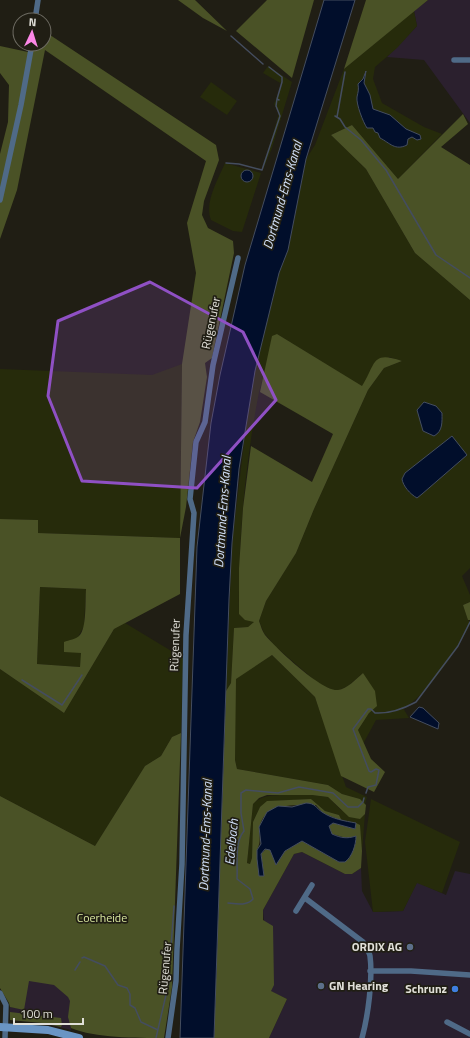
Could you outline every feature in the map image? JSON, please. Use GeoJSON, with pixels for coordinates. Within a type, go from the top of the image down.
{"type":"FeatureCollection","features":[{"type":"Feature","properties":{"kind":"street"},"geometry":{"type":"LineString","coordinates":[[36,12],[38,0]]}},
{"type":"Feature","properties":{"kind":"street"},"geometry":{"type":"LineString","coordinates":[[0,200],[21,105],[31,52]]}},
{"type":"Feature","properties":{"kind":"street"},"geometry":{"type":"LineString","coordinates":[[454,60],[470,60]]}},
{"type":"Feature","properties":{"kind":"street","name":"Rügenufer"},"geometry":{"type":"LineString","coordinates":[[168,1038],[176,981],[182,864],[186,635],[194,513],[190,499],[190,487],[196,442],[205,422],[213,365],[238,258]]}},
{"type":"Feature","properties":{"kind":"street"},"geometry":{"type":"LineString","coordinates":[[296,912],[312,886]]}},
{"type":"Feature","properties":{"kind":"street"},"geometry":{"type":"LineString","coordinates":[[305,898],[363,942],[370,956],[368,1002],[362,1038]]}},
{"type":"Feature","properties":{"kind":"street"},"geometry":{"type":"LineString","coordinates":[[370,971],[411,971],[470,975]]}},
{"type":"Feature","properties":{"kind":"street"},"geometry":{"type":"LineString","coordinates":[[0,993],[6,1005],[3,1027],[5,1038]]}},
{"type":"Feature","properties":{"kind":"street"},"geometry":{"type":"LineString","coordinates":[[446,1022],[470,1034]]}},
{"type":"Feature","properties":{"kind":"street"},"geometry":{"type":"LineString","coordinates":[[3,1027],[48,1030],[79,1038]]}},
{"type":"Feature","properties":{"kind":"highlighted area"},"geometry":{"type":"Polygon","coordinates":[[[150,282],[243,332],[276,400],[197,488],[82,481],[48,396],[58,321],[150,282]]]}},
{"type":"Feature","properties":{"kind":"shaded area"},"geometry":{"type":"Polygon","coordinates":[[[428,0],[470,0],[470,123],[424,60],[387,57],[417,26],[414,11],[428,0]]]}},
{"type":"Feature","properties":{"kind":"shaded area"},"geometry":{"type":"Polygon","coordinates":[[[302,852],[345,874],[352,874],[361,868],[362,891],[373,912],[403,911],[417,882],[446,895],[455,871],[470,874],[470,1038],[269,1038],[287,999],[270,991],[263,910],[294,854],[302,852]]]}},
{"type":"Feature","properties":{"kind":"shaded area"},"geometry":{"type":"Polygon","coordinates":[[[26,978],[79,986],[71,1030],[42,1023],[10,1020],[10,1007],[22,1009],[26,978]]]}},
{"type":"Feature","properties":{"kind":"green space"},"geometry":{"type":"Polygon","coordinates":[[[178,0],[195,0],[227,31],[203,18],[178,0]]]}},
{"type":"Feature","properties":{"kind":"green space"},"geometry":{"type":"Polygon","coordinates":[[[267,0],[314,0],[292,78],[236,31],[267,0]]]}},
{"type":"Feature","properties":{"kind":"green space"},"geometry":{"type":"Polygon","coordinates":[[[366,0],[428,0],[344,69],[366,0]]]}},
{"type":"Feature","properties":{"kind":"green space"},"geometry":{"type":"Polygon","coordinates":[[[414,11],[417,26],[397,48],[375,67],[373,79],[382,103],[424,127],[442,134],[398,179],[352,125],[331,135],[366,169],[415,253],[470,300],[470,568],[462,576],[470,595],[470,602],[463,605],[470,624],[450,658],[431,683],[421,694],[403,708],[409,718],[376,720],[363,744],[358,730],[369,713],[363,673],[348,686],[337,691],[320,685],[276,647],[264,633],[259,621],[266,601],[296,553],[314,509],[368,390],[384,368],[402,361],[389,357],[363,387],[277,334],[259,392],[243,503],[239,614],[255,622],[248,627],[234,628],[231,683],[226,691],[232,543],[247,418],[255,371],[279,273],[288,250],[306,159],[315,145],[344,69],[414,11]]]}},
{"type":"Feature","properties":{"kind":"green space"},"geometry":{"type":"Polygon","coordinates":[[[52,36],[216,145],[219,160],[204,201],[202,215],[208,228],[233,241],[234,253],[212,358],[205,363],[207,377],[200,422],[193,442],[186,507],[180,538],[182,364],[196,273],[187,223],[206,161],[48,52],[52,52],[52,36]]]}},
{"type":"Feature","properties":{"kind":"green space"},"geometry":{"type":"Polygon","coordinates":[[[0,46],[12,49],[12,52],[45,52],[17,190],[0,239],[0,154],[8,122],[9,85],[0,73],[0,46]]]}},
{"type":"Feature","properties":{"kind":"green space"},"geometry":{"type":"Polygon","coordinates":[[[268,66],[292,82],[272,148],[262,172],[279,113],[274,104],[282,84],[263,73],[268,66]]]}},
{"type":"Feature","properties":{"kind":"green space"},"geometry":{"type":"Polygon","coordinates":[[[211,82],[237,101],[227,115],[200,97],[211,82]]]}},
{"type":"Feature","properties":{"kind":"green space"},"geometry":{"type":"Polygon","coordinates":[[[463,114],[468,124],[441,147],[470,165],[470,300],[415,253],[366,169],[331,135],[352,125],[398,179],[463,114]]]}},
{"type":"Feature","properties":{"kind":"green space"},"geometry":{"type":"Polygon","coordinates":[[[225,163],[261,173],[242,232],[233,231],[211,220],[209,213],[209,206],[213,191],[225,163]]]}},
{"type":"Feature","properties":{"kind":"green space"},"geometry":{"type":"Polygon","coordinates":[[[277,334],[362,386],[379,358],[385,357],[402,361],[384,368],[368,390],[314,509],[296,553],[266,601],[259,621],[265,635],[279,649],[311,677],[331,689],[338,690],[345,688],[363,673],[375,691],[377,706],[369,713],[358,730],[371,759],[385,772],[374,792],[341,776],[315,697],[272,655],[236,679],[235,760],[237,769],[328,785],[342,794],[360,799],[366,805],[365,814],[360,819],[349,817],[328,797],[312,795],[267,795],[259,798],[253,804],[247,863],[250,864],[252,858],[253,822],[260,807],[267,801],[311,799],[325,811],[339,815],[342,821],[323,813],[316,805],[283,806],[268,813],[263,818],[260,826],[257,850],[264,875],[261,854],[266,849],[270,849],[276,864],[285,851],[302,841],[339,862],[349,859],[356,842],[356,836],[350,839],[332,834],[329,826],[333,823],[355,829],[356,823],[360,825],[362,851],[361,868],[352,874],[345,874],[302,852],[294,854],[263,910],[263,920],[273,926],[274,985],[271,991],[287,999],[269,1038],[214,1038],[226,691],[231,683],[234,628],[248,627],[254,622],[245,620],[239,614],[239,568],[243,508],[251,446],[312,482],[333,434],[260,392],[272,336],[277,334]]]}},
{"type":"Feature","properties":{"kind":"green space"},"geometry":{"type":"Polygon","coordinates":[[[182,364],[180,538],[38,533],[38,520],[0,519],[0,369],[152,375],[182,364]]]}},
{"type":"Feature","properties":{"kind":"green space"},"geometry":{"type":"Polygon","coordinates":[[[0,519],[38,520],[38,533],[180,538],[180,594],[114,629],[64,713],[0,669],[0,519]],[[40,587],[37,664],[80,667],[81,653],[64,652],[64,642],[76,638],[82,632],[85,614],[86,589],[40,587]]]}},
{"type":"Feature","properties":{"kind":"green space"},"geometry":{"type":"Polygon","coordinates":[[[40,587],[86,589],[84,626],[78,637],[82,652],[80,667],[37,664],[40,587]]]}},
{"type":"Feature","properties":{"kind":"green space"},"geometry":{"type":"Polygon","coordinates":[[[470,602],[470,620],[468,620],[463,605],[470,602]]]}},
{"type":"Feature","properties":{"kind":"green space"},"geometry":{"type":"Polygon","coordinates":[[[125,623],[183,658],[181,733],[172,737],[161,756],[145,766],[95,846],[0,796],[0,669],[64,713],[114,629],[125,623]]]}},
{"type":"Feature","properties":{"kind":"green space"},"geometry":{"type":"Polygon","coordinates":[[[272,655],[315,697],[346,787],[367,797],[365,804],[360,799],[342,794],[328,785],[237,769],[235,760],[235,679],[272,655]]]}},
{"type":"Feature","properties":{"kind":"green space","name":"Coerheide"},"geometry":{"type":"Polygon","coordinates":[[[181,733],[172,987],[164,1038],[104,1036],[71,1028],[68,1017],[70,1001],[68,997],[54,985],[29,981],[24,1010],[10,1007],[0,988],[0,796],[95,846],[145,766],[161,756],[172,737],[181,733]]]}},
{"type":"Feature","properties":{"kind":"green space"},"geometry":{"type":"Polygon","coordinates":[[[287,794],[304,794],[328,797],[341,810],[360,819],[365,814],[362,851],[359,825],[342,821],[339,815],[325,811],[311,799],[276,801],[260,807],[253,822],[252,858],[250,864],[247,863],[253,804],[261,798],[287,794]]]}},
{"type":"Feature","properties":{"kind":"green space"},"geometry":{"type":"Polygon","coordinates":[[[371,799],[460,842],[442,893],[417,883],[403,911],[373,912],[365,842],[371,799]]]}},
{"type":"Feature","properties":{"kind":"green space"},"geometry":{"type":"Polygon","coordinates":[[[10,1012],[61,1018],[62,1025],[61,1027],[42,1023],[10,1020],[10,1012]]]}},
{"type":"Feature","properties":{"kind":"water","name":"Dortmund-Ems-Kanal"},"geometry":{"type":"Polygon","coordinates":[[[324,0],[355,0],[306,159],[288,250],[279,273],[255,371],[239,469],[232,543],[229,599],[214,1038],[180,1038],[197,547],[211,423],[220,375],[245,265],[324,0]]]}},
{"type":"Feature","properties":{"kind":"water"},"geometry":{"type":"Polygon","coordinates":[[[366,71],[364,83],[370,95],[373,109],[390,115],[406,129],[420,135],[421,139],[417,140],[412,137],[408,139],[407,145],[403,147],[396,147],[380,138],[378,133],[375,132],[373,128],[367,128],[360,113],[357,100],[358,84],[363,79],[366,71]]]}},
{"type":"Feature","properties":{"kind":"water"},"geometry":{"type":"Polygon","coordinates":[[[247,170],[251,172],[253,176],[251,180],[247,182],[243,180],[241,176],[243,172],[247,170]]]}},
{"type":"Feature","properties":{"kind":"water"},"geometry":{"type":"Polygon","coordinates":[[[424,402],[436,406],[442,413],[442,423],[439,432],[434,436],[423,431],[417,410],[424,402]]]}},
{"type":"Feature","properties":{"kind":"water"},"geometry":{"type":"Polygon","coordinates":[[[452,436],[467,455],[417,498],[405,487],[402,479],[405,473],[452,436]]]}},
{"type":"Feature","properties":{"kind":"water"},"geometry":{"type":"Polygon","coordinates":[[[419,707],[423,708],[439,723],[438,729],[410,717],[419,707]]]}},
{"type":"Feature","properties":{"kind":"water"},"geometry":{"type":"Polygon","coordinates":[[[306,803],[313,805],[330,816],[356,823],[355,829],[333,823],[329,826],[332,834],[347,838],[356,836],[352,854],[345,862],[339,862],[302,841],[285,851],[276,865],[270,850],[265,849],[261,854],[264,876],[259,876],[257,850],[261,844],[259,827],[267,812],[278,806],[292,807],[306,803]]]}},
{"type":"Feature","properties":{"kind":"waterway"},"geometry":{"type":"LineString","coordinates":[[231,36],[263,64]]}},
{"type":"Feature","properties":{"kind":"waterway"},"geometry":{"type":"LineString","coordinates":[[269,67],[282,77],[277,99]]}},
{"type":"Feature","properties":{"kind":"waterway"},"geometry":{"type":"LineString","coordinates":[[337,117],[345,72]]}},
{"type":"Feature","properties":{"kind":"waterway"},"geometry":{"type":"LineString","coordinates":[[226,163],[239,164],[262,170],[280,116],[276,106],[277,99],[279,100]]}},
{"type":"Feature","properties":{"kind":"waterway"},"geometry":{"type":"LineString","coordinates":[[335,116],[340,119],[345,127],[361,140],[386,170],[436,255],[470,278]]}},
{"type":"Feature","properties":{"kind":"waterway","name":"Edelbach"},"geometry":{"type":"LineString","coordinates":[[366,793],[368,787],[376,785],[379,770],[376,769],[371,772],[369,771],[353,729],[368,709],[371,709],[375,713],[386,713],[401,709],[416,702],[458,646],[470,622]]}},
{"type":"Feature","properties":{"kind":"waterway"},"geometry":{"type":"LineString","coordinates":[[22,680],[62,705],[82,675]]}},
{"type":"Feature","properties":{"kind":"waterway","name":"Edelbach"},"geometry":{"type":"LineString","coordinates":[[228,903],[245,904],[253,899],[250,889],[237,879],[237,854],[239,841],[244,831],[241,813],[241,793],[246,790],[278,793],[299,787],[333,793],[348,807],[358,807],[363,802],[364,798]]}},
{"type":"Feature","properties":{"kind":"waterway","name":"Edelbach"},"geometry":{"type":"LineString","coordinates":[[171,947],[174,906]]}},
{"type":"Feature","properties":{"kind":"waterway","name":"Edelbach"},"geometry":{"type":"LineString","coordinates":[[156,1038],[169,982],[167,971],[171,950]]}},
{"type":"Feature","properties":{"kind":"waterway"},"geometry":{"type":"LineString","coordinates":[[82,958],[84,957],[105,966],[118,985],[127,988],[130,994],[130,1005],[135,1008],[141,1022],[158,1030]]}},
{"type":"Feature","properties":{"kind":"waterway"},"geometry":{"type":"LineString","coordinates":[[75,970],[80,962]]}},
{"type":"Feature","properties":{"kind":"place","name":"ORDIX AG"},"geometry":{"type":"Point","coordinates":[410,947]}},
{"type":"Feature","properties":{"kind":"place","name":"GN Hearing"},"geometry":{"type":"Point","coordinates":[321,986]}},
{"type":"Feature","properties":{"kind":"place","name":"Schrunz"},"geometry":{"type":"Point","coordinates":[455,989]}}]}
